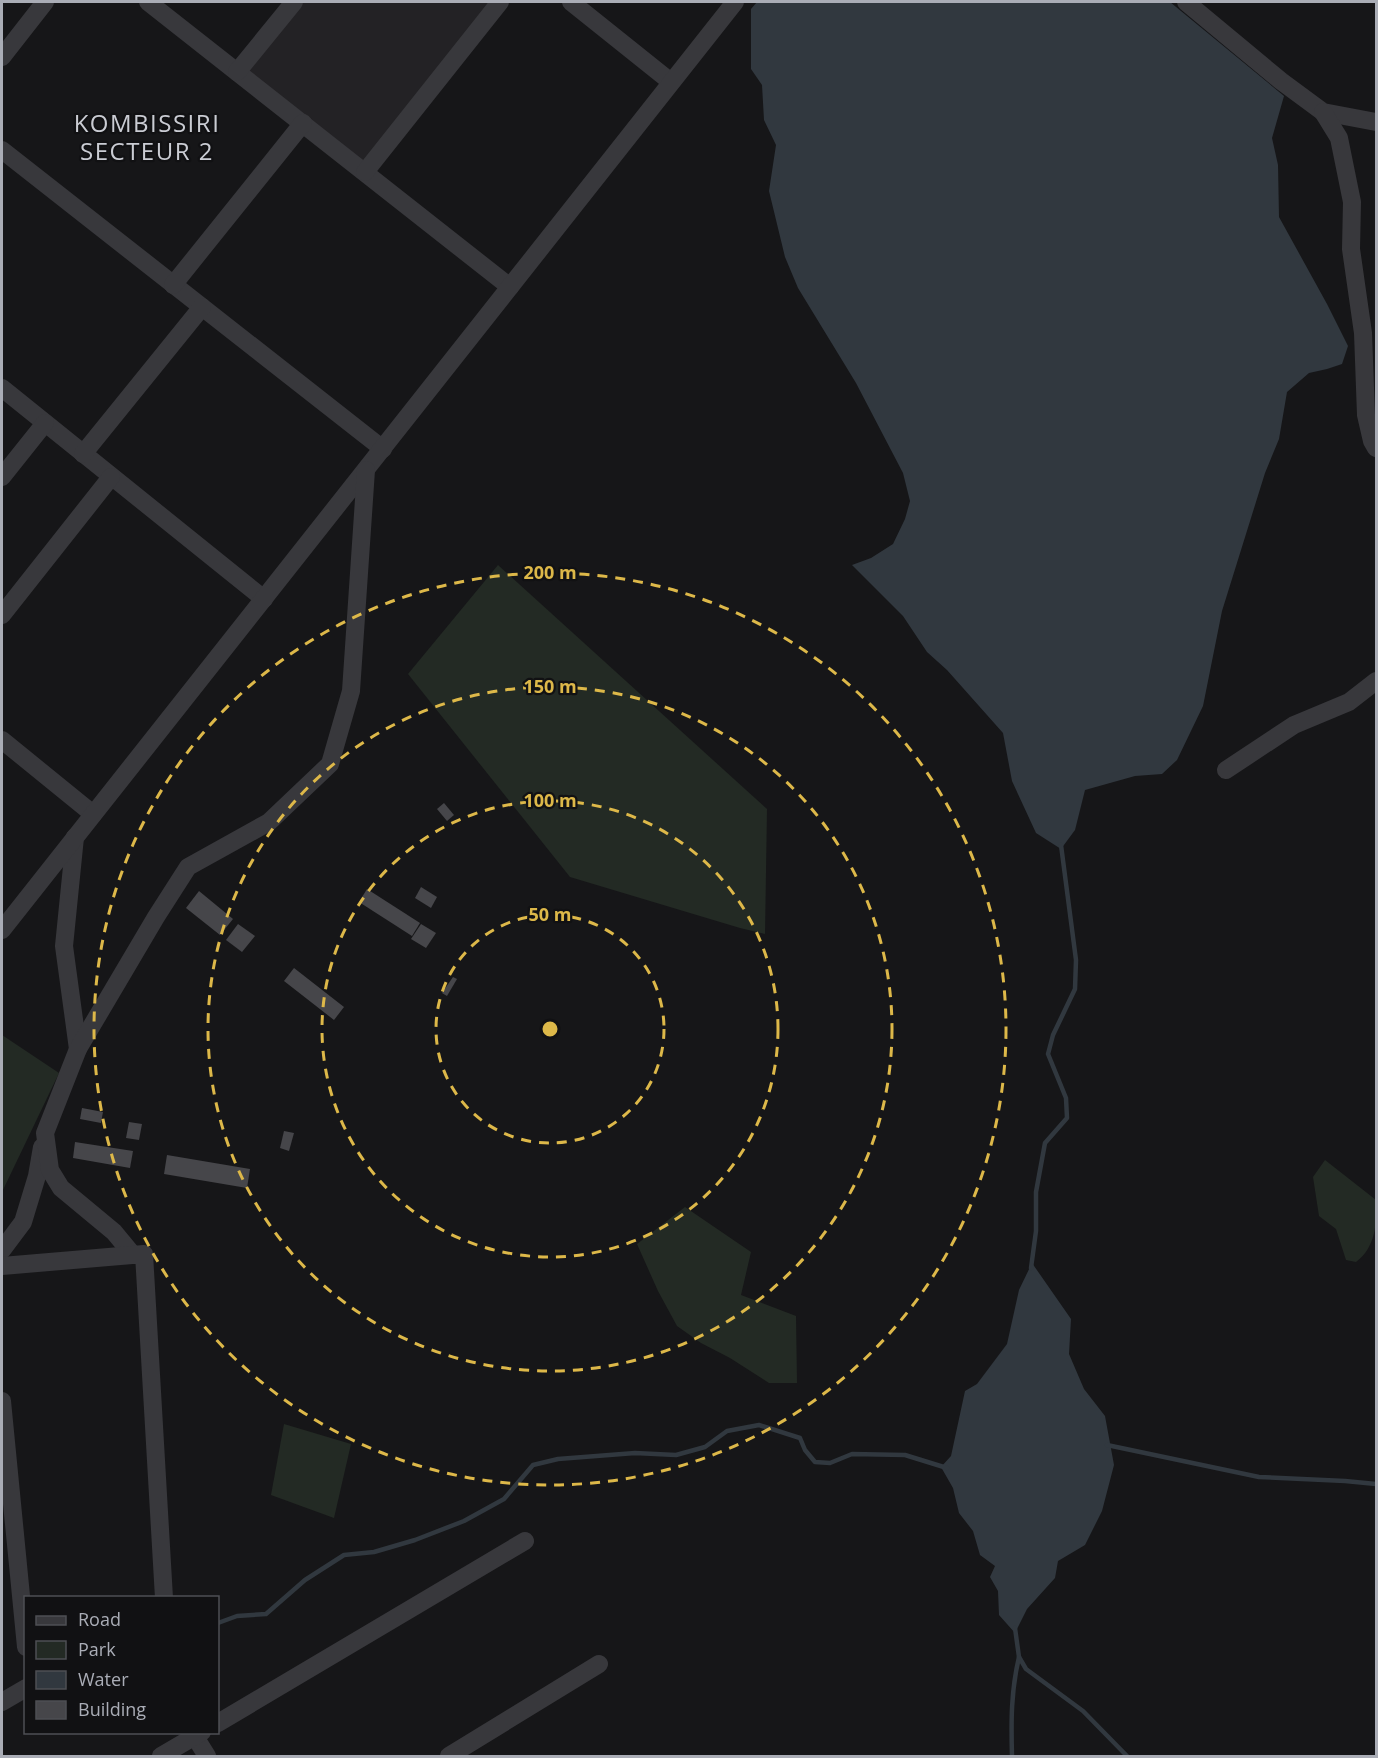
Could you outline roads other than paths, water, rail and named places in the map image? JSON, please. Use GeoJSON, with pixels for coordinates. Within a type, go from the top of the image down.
{"type":"FeatureCollection","features":[{"type":"Feature","properties":{"kind":"street"},"geometry":{"type":"LineString","coordinates":[[2,57],[45,2]]}},
{"type":"Feature","properties":{"kind":"street"},"geometry":{"type":"LineString","coordinates":[[148,2],[510,287]]}},
{"type":"Feature","properties":{"kind":"street"},"geometry":{"type":"LineString","coordinates":[[237,72],[294,2]]}},
{"type":"Feature","properties":{"kind":"street"},"geometry":{"type":"LineString","coordinates":[[365,172],[500,2]]}},
{"type":"Feature","properties":{"kind":"street"},"geometry":{"type":"LineString","coordinates":[[572,2],[671,82]]}},
{"type":"Feature","properties":{"kind":"street"},"geometry":{"type":"LineString","coordinates":[[2,930],[735,2]]}},
{"type":"Feature","properties":{"kind":"street"},"geometry":{"type":"LineString","coordinates":[[1186,2],[1281,81],[1323,112],[1339,138],[1352,202],[1351,249],[1363,333],[1366,415],[1372,441],[1377,448]]}},
{"type":"Feature","properties":{"kind":"street"},"geometry":{"type":"LineString","coordinates":[[1323,112],[1377,122]]}},
{"type":"Feature","properties":{"kind":"street"},"geometry":{"type":"LineString","coordinates":[[173,285],[303,123]]}},
{"type":"Feature","properties":{"kind":"street"},"geometry":{"type":"LineString","coordinates":[[2,151],[383,449]]}},
{"type":"Feature","properties":{"kind":"street"},"geometry":{"type":"LineString","coordinates":[[83,454],[202,307]]}},
{"type":"Feature","properties":{"kind":"street"},"geometry":{"type":"LineString","coordinates":[[2,388],[264,599]]}},
{"type":"Feature","properties":{"kind":"street"},"geometry":{"type":"LineString","coordinates":[[2,477],[45,423]]}},
{"type":"Feature","properties":{"kind":"street"},"geometry":{"type":"LineString","coordinates":[[2,1250],[23,1222],[37,1176],[45,1133],[78,1049],[188,867],[269,822],[330,764],[351,691],[366,470]]}},
{"type":"Feature","properties":{"kind":"street"},"geometry":{"type":"LineString","coordinates":[[2,615],[111,477]]}},
{"type":"Feature","properties":{"kind":"street"},"geometry":{"type":"LineString","coordinates":[[1226,770],[1294,725],[1349,702],[1377,681]]}},
{"type":"Feature","properties":{"kind":"street"},"geometry":{"type":"LineString","coordinates":[[2,740],[93,814]]}},
{"type":"Feature","properties":{"kind":"street"},"geometry":{"type":"LineString","coordinates":[[75,837],[64,946],[78,1049]]}},
{"type":"Feature","properties":{"kind":"street"},"geometry":{"type":"LineString","coordinates":[[45,1133],[50,1170],[61,1188],[114,1232],[133,1255]]}},
{"type":"Feature","properties":{"kind":"street"},"geometry":{"type":"LineString","coordinates":[[2,1266],[144,1254],[164,1596]]}},
{"type":"Feature","properties":{"kind":"street"},"geometry":{"type":"LineString","coordinates":[[2,1401],[9,1547],[24,1635]]}},
{"type":"Feature","properties":{"kind":"street"},"geometry":{"type":"LineString","coordinates":[[219,1722],[525,1541]]}},
{"type":"Feature","properties":{"kind":"street"},"geometry":{"type":"LineString","coordinates":[[449,1756],[599,1664]]}},
{"type":"Feature","properties":{"kind":"street"},"geometry":{"type":"LineString","coordinates":[[2,1702],[24,1689]]}},
{"type":"Feature","properties":{"kind":"street"},"geometry":{"type":"LineString","coordinates":[[161,1756],[196,1734],[207,1756]]}},
{"type":"Feature","properties":{"kind":"water"},"geometry":{"type":"Polygon","coordinates":[[[757,2],[1170,2],[1284,96],[1272,138],[1278,165],[1279,217],[1348,346],[1342,364],[1309,373],[1287,392],[1279,439],[1265,473],[1222,611],[1203,706],[1177,760],[1162,774],[1135,776],[1085,790],[1075,830],[1061,849],[1036,833],[1012,781],[1003,733],[947,670],[927,652],[903,616],[852,565],[871,558],[893,544],[905,519],[910,501],[903,473],[856,383],[798,288],[785,257],[769,191],[776,145],[764,120],[762,85],[751,69],[751,9],[757,2]]]}},
{"type":"Feature","properties":{"kind":"water"},"geometry":{"type":"Polygon","coordinates":[[[1032,1263],[1071,1319],[1069,1354],[1084,1389],[1105,1416],[1114,1465],[1102,1511],[1085,1545],[1058,1561],[1055,1578],[1027,1609],[1015,1633],[999,1615],[998,1591],[990,1577],[995,1566],[980,1555],[973,1531],[959,1513],[953,1488],[941,1467],[951,1456],[965,1391],[977,1384],[1007,1344],[1019,1290],[1032,1263]]]}},
{"type":"Feature","properties":{"kind":"waterway"},"geometry":{"type":"LineString","coordinates":[[1031,1268],[1036,1231],[1036,1192],[1045,1143],[1067,1118],[1066,1098],[1048,1054],[1053,1035],[1075,989],[1076,960],[1061,845]]}},
{"type":"Feature","properties":{"kind":"waterway"},"geometry":{"type":"LineString","coordinates":[[219,1623],[237,1616],[266,1614],[305,1580],[344,1555],[374,1552],[415,1540],[464,1521],[504,1499],[533,1465],[558,1459],[635,1453],[676,1455],[705,1447],[727,1431],[759,1425],[800,1438],[805,1450],[815,1462],[830,1463],[852,1454],[905,1455],[947,1468]]}},
{"type":"Feature","properties":{"kind":"waterway"},"geometry":{"type":"LineString","coordinates":[[1107,1445],[1259,1477],[1376,1484]]}},
{"type":"Feature","properties":{"kind":"waterway"},"geometry":{"type":"LineString","coordinates":[[1015,1628],[1019,1657],[1026,1669],[1083,1711],[1127,1756]]}},
{"type":"Feature","properties":{"kind":"waterway"},"geometry":{"type":"LineString","coordinates":[[1012,1756],[1012,1706],[1019,1657]]}},
{"type":"Feature","properties":{"kind":"district","name":"KOMBISSIRI SECTEUR 2"},"geometry":{"type":"Point","coordinates":[147,136]}}]}
